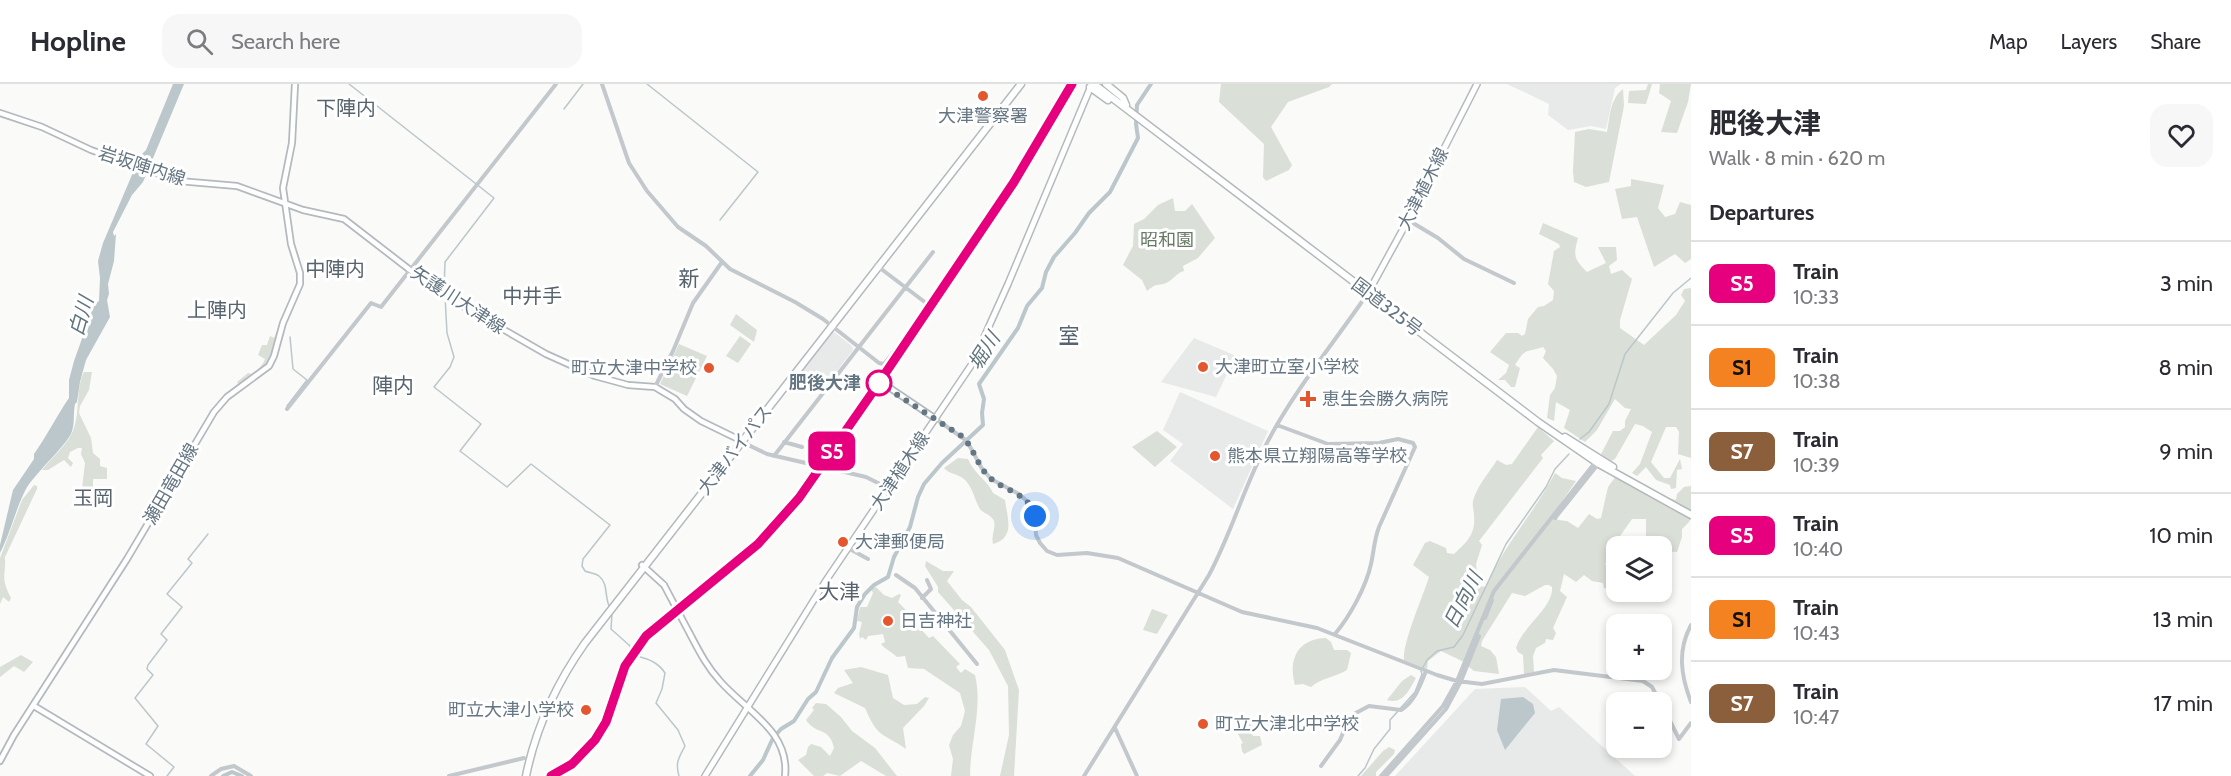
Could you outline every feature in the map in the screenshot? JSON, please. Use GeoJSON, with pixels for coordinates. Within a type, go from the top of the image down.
{"type":"FeatureCollection","features":[{"type":"Feature","properties":{"kind":"highway","name":"大津バイパス"},"geometry":{"type":"LineString","coordinates":[[524,776],[535,730],[556,681],[595,624],[831,325],[1016,84]]}},
{"type":"Feature","properties":{"kind":"highway","name":"大津バイパス"},"geometry":{"type":"LineString","coordinates":[[877,265],[1022,84]]}},
{"type":"Feature","properties":{"kind":"highway","name":"国道325号"},"geometry":{"type":"LineString","coordinates":[[1099,84],[1538,422],[1599,461],[1691,513]]}},
{"type":"Feature","properties":{"kind":"highway"},"geometry":{"type":"LineString","coordinates":[[1106,84],[1123,98],[1130,109]]}},
{"type":"Feature","properties":{"kind":"highway"},"geometry":{"type":"LineString","coordinates":[[1093,85],[1117,106],[1130,109]]}},
{"type":"Feature","properties":{"kind":"main road"},"geometry":{"type":"LineString","coordinates":[[287,204],[283,183],[292,143],[295,84]]}},
{"type":"Feature","properties":{"kind":"main road","name":"大津植木線"},"geometry":{"type":"LineString","coordinates":[[1369,292],[1477,84]]}},
{"type":"Feature","properties":{"kind":"main road","name":"大津植木線"},"geometry":{"type":"LineString","coordinates":[[705,776],[825,582],[976,356],[1093,85]]}},
{"type":"Feature","properties":{"kind":"main road","name":"岩坂陣内線"},"geometry":{"type":"LineString","coordinates":[[0,113],[42,127],[85,147],[158,174],[185,182],[237,186],[287,204]]}},
{"type":"Feature","properties":{"kind":"main road","name":"矢護川大津線"},"geometry":{"type":"LineString","coordinates":[[287,204],[314,213],[348,220],[410,270],[461,305],[546,354],[595,376],[628,385],[655,387],[675,399],[684,409],[701,421],[740,441]]}},
{"type":"Feature","properties":{"kind":"main road","name":"瀬田竜田線"},"geometry":{"type":"LineString","coordinates":[[0,761],[14,735],[127,559],[214,412],[227,396],[261,374],[272,362],[283,323],[300,284],[300,273],[291,244],[287,204]]}},
{"type":"Feature","properties":{"kind":"main road"},"geometry":{"type":"LineString","coordinates":[[886,386],[936,419]]}},
{"type":"Feature","properties":{"kind":"main road"},"geometry":{"type":"LineString","coordinates":[[643,566],[664,585],[713,673],[777,737],[784,753],[785,776]]}},
{"type":"Feature","properties":{"kind":"main road"},"geometry":{"type":"LineString","coordinates":[[34,706],[150,776]]}},
{"type":"Feature","properties":{"kind":"street"},"geometry":{"type":"LineString","coordinates":[[287,409],[371,303],[381,307],[556,84]]}},
{"type":"Feature","properties":{"kind":"street"},"geometry":{"type":"LineString","coordinates":[[602,84],[625,153],[637,176],[678,227],[706,246],[737,273],[795,302],[831,325],[858,348],[882,364],[900,347]]}},
{"type":"Feature","properties":{"kind":"street"},"geometry":{"type":"LineString","coordinates":[[1408,220],[1438,238],[1464,259],[1514,283]]}},
{"type":"Feature","properties":{"kind":"street"},"geometry":{"type":"LineString","coordinates":[[774,456],[933,252]]}},
{"type":"Feature","properties":{"kind":"street"},"geometry":{"type":"LineString","coordinates":[[655,387],[693,303],[722,262]]}},
{"type":"Feature","properties":{"kind":"street"},"geometry":{"type":"LineString","coordinates":[[877,265],[926,303]]}},
{"type":"Feature","properties":{"kind":"street"},"geometry":{"type":"LineString","coordinates":[[1084,776],[1198,593],[1222,550],[1251,477],[1277,425],[1369,292]]}},
{"type":"Feature","properties":{"kind":"street"},"geometry":{"type":"LineString","coordinates":[[936,419],[966,441],[987,475],[1000,485],[1019,494],[1030,505],[1036,520],[1037,538],[1047,551],[1061,555],[1087,553],[1118,558],[1249,614],[1305,624],[1459,681],[1493,683],[1554,670],[1642,681],[1652,687],[1655,692]]}},
{"type":"Feature","properties":{"kind":"street"},"geometry":{"type":"LineString","coordinates":[[1277,425],[1328,444],[1373,443],[1398,439],[1414,445],[1411,457],[1378,527],[1371,565],[1355,605],[1335,634]]}},
{"type":"Feature","properties":{"kind":"street"},"geometry":{"type":"LineString","coordinates":[[740,441],[762,453],[866,477],[888,488]]}},
{"type":"Feature","properties":{"kind":"street"},"geometry":{"type":"LineString","coordinates":[[784,442],[802,447]]}},
{"type":"Feature","properties":{"kind":"street"},"geometry":{"type":"LineString","coordinates":[[1386,776],[1446,709],[1494,596],[1599,461]]}},
{"type":"Feature","properties":{"kind":"street"},"geometry":{"type":"LineString","coordinates":[[848,548],[868,559]]}},
{"type":"Feature","properties":{"kind":"street"},"geometry":{"type":"LineString","coordinates":[[896,575],[915,588],[977,664]]}},
{"type":"Feature","properties":{"kind":"street"},"geometry":{"type":"LineString","coordinates":[[922,598],[931,589],[927,580]]}},
{"type":"Feature","properties":{"kind":"street"},"geometry":{"type":"LineString","coordinates":[[1691,625],[1685,638],[1681,665],[1683,680],[1691,702]]}},
{"type":"Feature","properties":{"kind":"street"},"geometry":{"type":"LineString","coordinates":[[1321,766],[1340,740],[1348,721],[1354,714],[1369,706],[1401,710],[1408,705],[1418,691],[1423,669]]}},
{"type":"Feature","properties":{"kind":"street"},"geometry":{"type":"LineString","coordinates":[[1381,776],[1443,706],[1459,681]]}},
{"type":"Feature","properties":{"kind":"street"},"geometry":{"type":"LineString","coordinates":[[1672,725],[1679,739],[1691,723]]}},
{"type":"Feature","properties":{"kind":"street"},"geometry":{"type":"LineString","coordinates":[[1114,728],[1137,776]]}},
{"type":"Feature","properties":{"kind":"street"},"geometry":{"type":"LineString","coordinates":[[448,776],[524,758]]}},
{"type":"Feature","properties":{"kind":"street"},"geometry":{"type":"LineString","coordinates":[[211,776],[220,769],[234,766],[251,776]]}},
{"type":"Feature","properties":{"kind":"shaded area"},"geometry":{"type":"Polygon","coordinates":[[[173,84],[184,84],[143,182],[132,195],[113,232],[114,236],[116,234],[114,261],[108,284],[107,300],[110,317],[86,360],[75,404],[72,431],[26,489],[0,553],[13,490],[34,459],[34,454],[69,398],[69,380],[74,361],[94,305],[99,301],[98,261],[103,243],[140,156],[146,150],[173,84]]]}},
{"type":"Feature","properties":{"kind":"shaded area"},"geometry":{"type":"Polygon","coordinates":[[[1507,84],[1621,84],[1615,88],[1606,129],[1591,126],[1568,130],[1548,115],[1549,104],[1507,84]]]}},
{"type":"Feature","properties":{"kind":"shaded area"},"geometry":{"type":"Polygon","coordinates":[[[830,332],[834,332],[852,346],[853,350],[820,393],[798,374],[830,332]]]}},
{"type":"Feature","properties":{"kind":"shaded area","name":"大津町立室小学校"},"geometry":{"type":"Polygon","coordinates":[[[1194,338],[1241,358],[1226,376],[1216,397],[1161,382],[1194,338]]]}},
{"type":"Feature","properties":{"kind":"shaded area","name":"熊本県立翔陽高等学校"},"geometry":{"type":"Polygon","coordinates":[[[1180,392],[1268,431],[1233,509],[1170,461],[1183,444],[1163,430],[1180,392]]]}},
{"type":"Feature","properties":{"kind":"shaded area"},"geometry":{"type":"Polygon","coordinates":[[[1525,687],[1551,711],[1559,707],[1606,750],[1606,758],[1615,758],[1635,776],[1395,776],[1475,689],[1525,687]]]}},
{"type":"Feature","properties":{"kind":"shaded area"},"geometry":{"type":"Polygon","coordinates":[[[1523,697],[1533,704],[1535,713],[1505,750],[1497,730],[1501,699],[1523,697]]]}},
{"type":"Feature","properties":{"kind":"green space"},"geometry":{"type":"Polygon","coordinates":[[[1221,84],[1332,84],[1288,102],[1271,127],[1292,165],[1289,170],[1266,181],[1263,177],[1264,144],[1219,102],[1221,84]]]}},
{"type":"Feature","properties":{"kind":"green space"},"geometry":{"type":"Polygon","coordinates":[[[1648,84],[1652,84],[1646,104],[1628,103],[1629,91],[1646,90],[1648,84]]]}},
{"type":"Feature","properties":{"kind":"green space"},"geometry":{"type":"Polygon","coordinates":[[[1660,84],[1691,84],[1688,102],[1677,133],[1661,132],[1671,101],[1659,93],[1660,84]]]}},
{"type":"Feature","properties":{"kind":"green space"},"geometry":{"type":"Polygon","coordinates":[[[1623,89],[1624,106],[1609,182],[1586,187],[1574,182],[1575,132],[1589,129],[1607,132],[1613,103],[1623,89]]]}},
{"type":"Feature","properties":{"kind":"green space"},"geometry":{"type":"Polygon","coordinates":[[[1631,179],[1664,185],[1658,208],[1665,217],[1675,214],[1680,202],[1691,205],[1691,259],[1685,263],[1675,254],[1654,267],[1637,217],[1622,219],[1615,189],[1631,186],[1631,179]]]}},
{"type":"Feature","properties":{"kind":"green space","name":"昭和園"},"geometry":{"type":"Polygon","coordinates":[[[1173,198],[1175,211],[1185,211],[1192,204],[1215,238],[1198,258],[1183,266],[1184,271],[1168,282],[1156,285],[1147,291],[1142,280],[1123,265],[1133,246],[1134,224],[1144,219],[1158,205],[1173,198]]]}},
{"type":"Feature","properties":{"kind":"green space"},"geometry":{"type":"Polygon","coordinates":[[[1543,223],[1578,238],[1575,249],[1576,257],[1587,272],[1606,263],[1598,247],[1616,247],[1617,260],[1609,266],[1611,274],[1622,270],[1632,279],[1620,320],[1620,328],[1644,345],[1676,315],[1685,301],[1681,295],[1684,289],[1691,288],[1691,458],[1678,454],[1679,432],[1676,427],[1666,427],[1651,462],[1664,478],[1670,478],[1680,459],[1682,469],[1677,470],[1676,488],[1671,489],[1670,485],[1656,480],[1646,467],[1637,476],[1632,473],[1640,464],[1652,432],[1643,426],[1635,424],[1615,459],[1611,461],[1601,454],[1613,431],[1620,431],[1625,427],[1625,421],[1631,409],[1625,408],[1615,399],[1597,430],[1585,442],[1564,428],[1570,410],[1556,402],[1554,421],[1547,418],[1550,395],[1555,388],[1557,376],[1543,358],[1546,351],[1543,347],[1521,355],[1515,365],[1520,368],[1515,387],[1511,387],[1505,380],[1498,380],[1506,373],[1509,365],[1490,352],[1506,333],[1518,333],[1522,336],[1525,334],[1528,319],[1538,307],[1553,300],[1554,291],[1548,284],[1554,251],[1560,247],[1559,244],[1539,234],[1543,223]]]}},
{"type":"Feature","properties":{"kind":"green space"},"geometry":{"type":"Polygon","coordinates":[[[736,314],[757,330],[754,342],[730,325],[736,314]]]}},
{"type":"Feature","properties":{"kind":"green space"},"geometry":{"type":"Polygon","coordinates":[[[279,326],[275,347],[268,362],[256,374],[239,385],[237,382],[248,373],[252,374],[260,368],[265,359],[258,355],[262,345],[267,345],[270,336],[274,338],[279,326]]]}},
{"type":"Feature","properties":{"kind":"green space"},"geometry":{"type":"Polygon","coordinates":[[[740,336],[751,344],[738,363],[726,356],[740,336]]]}},
{"type":"Feature","properties":{"kind":"green space"},"geometry":{"type":"Polygon","coordinates":[[[679,344],[707,356],[687,396],[660,384],[679,344]]]}},
{"type":"Feature","properties":{"kind":"green space"},"geometry":{"type":"Polygon","coordinates":[[[84,372],[92,372],[89,390],[80,406],[79,413],[91,438],[93,453],[100,459],[100,466],[107,468],[107,479],[93,479],[93,503],[88,503],[82,489],[85,463],[81,454],[82,448],[70,452],[68,458],[73,463],[71,467],[64,460],[48,470],[42,470],[70,437],[75,426],[81,379],[84,372]]]}},
{"type":"Feature","properties":{"kind":"green space"},"geometry":{"type":"Polygon","coordinates":[[[1538,427],[1554,441],[1541,455],[1543,458],[1479,541],[1482,545],[1476,564],[1476,581],[1483,587],[1486,586],[1501,557],[1555,473],[1562,478],[1576,481],[1554,513],[1558,520],[1567,521],[1578,528],[1589,514],[1597,519],[1601,518],[1608,487],[1616,476],[1676,500],[1677,494],[1684,487],[1691,486],[1691,517],[1682,529],[1677,552],[1672,552],[1672,536],[1646,536],[1646,519],[1632,519],[1620,536],[1606,536],[1606,589],[1603,583],[1592,581],[1584,575],[1576,582],[1564,574],[1560,591],[1567,597],[1553,628],[1556,633],[1553,640],[1546,639],[1545,643],[1536,648],[1533,656],[1534,672],[1524,674],[1523,655],[1516,648],[1524,632],[1548,602],[1552,587],[1549,585],[1525,596],[1512,593],[1482,641],[1481,646],[1490,650],[1496,657],[1499,674],[1474,671],[1462,661],[1441,651],[1428,661],[1427,669],[1404,660],[1409,632],[1429,577],[1413,565],[1425,543],[1430,541],[1446,548],[1447,553],[1454,554],[1463,546],[1474,527],[1473,501],[1480,485],[1497,460],[1506,465],[1512,464],[1538,427]]]}},
{"type":"Feature","properties":{"kind":"green space"},"geometry":{"type":"Polygon","coordinates":[[[1157,431],[1177,447],[1155,467],[1132,447],[1157,431]]]}},
{"type":"Feature","properties":{"kind":"green space"},"geometry":{"type":"Polygon","coordinates":[[[958,458],[968,459],[993,493],[1005,500],[1008,526],[1005,537],[1000,541],[993,544],[994,521],[980,509],[968,483],[944,468],[958,458]]]}},
{"type":"Feature","properties":{"kind":"green space"},"geometry":{"type":"Polygon","coordinates":[[[34,485],[37,489],[5,557],[5,581],[11,598],[9,602],[3,597],[0,604],[0,558],[22,500],[34,485]]]}},
{"type":"Feature","properties":{"kind":"green space"},"geometry":{"type":"Polygon","coordinates":[[[926,561],[943,571],[954,571],[947,581],[1005,650],[1019,690],[1014,776],[1000,776],[1009,735],[1008,686],[989,650],[938,592],[938,587],[925,566],[926,561]]]}},
{"type":"Feature","properties":{"kind":"green space"},"geometry":{"type":"Polygon","coordinates":[[[876,587],[884,595],[892,598],[901,595],[898,602],[916,620],[912,624],[915,628],[918,626],[929,638],[933,636],[960,664],[956,667],[961,673],[965,669],[975,675],[978,700],[970,776],[951,776],[953,759],[949,745],[953,735],[961,726],[965,711],[960,693],[924,669],[908,668],[905,656],[897,657],[881,644],[885,642],[883,634],[868,636],[866,640],[862,637],[860,639],[862,622],[857,621],[860,607],[867,607],[873,593],[871,589],[876,587]]]}},
{"type":"Feature","properties":{"kind":"green space"},"geometry":{"type":"Polygon","coordinates":[[[1152,609],[1168,615],[1157,634],[1143,630],[1152,609]]]}},
{"type":"Feature","properties":{"kind":"green space"},"geometry":{"type":"Polygon","coordinates":[[[1326,638],[1331,642],[1334,650],[1347,650],[1351,653],[1347,670],[1311,687],[1303,684],[1295,685],[1293,667],[1297,653],[1308,642],[1326,638]]]}},
{"type":"Feature","properties":{"kind":"green space"},"geometry":{"type":"Polygon","coordinates":[[[21,655],[33,662],[24,672],[14,666],[0,677],[0,667],[21,655]]]}},
{"type":"Feature","properties":{"kind":"green space"},"geometry":{"type":"Polygon","coordinates":[[[861,667],[888,675],[893,698],[904,705],[917,704],[925,697],[929,698],[903,728],[906,749],[877,730],[865,708],[834,693],[838,688],[853,683],[844,670],[861,667]]]}},
{"type":"Feature","properties":{"kind":"green space"},"geometry":{"type":"Polygon","coordinates":[[[1411,675],[1416,678],[1405,695],[1397,700],[1387,700],[1402,681],[1411,675]]]}},
{"type":"Feature","properties":{"kind":"green space"},"geometry":{"type":"Polygon","coordinates":[[[816,703],[826,704],[841,717],[852,731],[875,748],[897,776],[886,776],[861,761],[840,776],[827,773],[823,776],[814,776],[798,760],[806,755],[811,744],[821,747],[830,756],[834,748],[826,734],[814,728],[806,720],[814,710],[812,708],[816,703]]]}},
{"type":"Feature","properties":{"kind":"green space"},"geometry":{"type":"Polygon","coordinates":[[[1242,720],[1247,720],[1251,725],[1253,736],[1260,736],[1262,745],[1244,754],[1241,744],[1243,743],[1234,727],[1242,720]]]}},
{"type":"Feature","properties":{"kind":"green space"},"geometry":{"type":"Polygon","coordinates":[[[1389,747],[1395,750],[1394,754],[1376,772],[1376,776],[1361,776],[1383,751],[1389,747]]]}},
{"type":"Feature","properties":{"kind":"waterway"},"geometry":{"type":"LineString","coordinates":[[349,84],[494,198],[445,262],[444,291]]}},
{"type":"Feature","properties":{"kind":"waterway"},"geometry":{"type":"LineString","coordinates":[[564,109],[583,84]]}},
{"type":"Feature","properties":{"kind":"waterway"},"geometry":{"type":"LineString","coordinates":[[647,84],[758,172],[720,220]]}},
{"type":"Feature","properties":{"kind":"waterway","name":"堀川"},"geometry":{"type":"LineString","coordinates":[[750,776],[763,760],[773,738],[781,729],[794,721],[808,699],[816,692],[832,658],[854,628],[857,607],[865,594],[874,585],[888,577],[894,557],[910,527],[924,484],[942,463],[983,425],[984,399],[979,384],[1018,328],[1027,306],[1042,288],[1046,272],[1054,257],[1089,213],[1110,192],[1138,138],[1137,105],[1151,84]]}},
{"type":"Feature","properties":{"kind":"waterway","name":"日向川"},"geometry":{"type":"LineString","coordinates":[[1580,439],[1589,432],[1609,404],[1625,354],[1673,293],[1691,278]]}},
{"type":"Feature","properties":{"kind":"waterway"},"geometry":{"type":"LineString","coordinates":[[445,296],[447,333],[454,357],[450,367],[434,387],[481,424],[460,451],[507,487],[531,464],[610,525],[583,559],[582,566],[585,571],[602,579],[610,608]]}},
{"type":"Feature","properties":{"kind":"waterway"},"geometry":{"type":"LineString","coordinates":[[287,406],[307,380],[293,369],[290,337]]}},
{"type":"Feature","properties":{"kind":"waterway","name":"日向川"},"geometry":{"type":"LineString","coordinates":[[1358,776],[1365,768],[1374,749],[1390,729],[1390,720],[1415,692],[1427,660],[1437,651],[1454,647],[1463,635],[1506,544],[1546,487],[1555,469],[1569,454]]}},
{"type":"Feature","properties":{"kind":"waterway"},"geometry":{"type":"LineString","coordinates":[[167,776],[174,767],[146,744],[158,726],[135,698],[153,675],[147,669],[167,640],[161,634],[182,607],[167,594],[192,563],[188,559],[208,534]]}},
{"type":"Feature","properties":{"kind":"waterway"},"geometry":{"type":"LineString","coordinates":[[612,613],[611,629],[629,645],[637,656],[656,664],[665,673],[656,703],[678,730],[685,746],[679,757],[679,776]]}},
{"type":"Feature","properties":{"kind":"waterway"},"geometry":{"type":"LineString","coordinates":[[223,776],[232,772],[242,776]]}},
{"type":"Feature","properties":{"kind":"railway"},"geometry":{"type":"LineString","coordinates":[[551,776],[572,764],[595,740],[606,722],[625,666],[646,637],[757,544],[799,498],[866,404],[1014,182],[1072,84]]}},
{"type":"Feature","properties":{"kind":"train","name":"S5"},"geometry":{"type":"LineString","coordinates":[[551,776],[572,764],[585,753],[600,733],[625,666],[646,636],[758,544],[799,498],[1014,182],[1072,84]]}},
{"type":"Feature","properties":{"kind":"place","name":"大津警察署"},"geometry":{"type":"Point","coordinates":[983,96]}},
{"type":"Feature","properties":{"kind":"place","name":"大津町立室小学校"},"geometry":{"type":"Point","coordinates":[1203,367]}},
{"type":"Feature","properties":{"kind":"place","name":"町立大津中学校"},"geometry":{"type":"Point","coordinates":[709,368]}},
{"type":"Feature","properties":{"kind":"place","name":"肥後大津"},"geometry":{"type":"Point","coordinates":[879,383]}},
{"type":"Feature","properties":{"kind":"place","name":"恵生会勝久病院"},"geometry":{"type":"Point","coordinates":[1308,399]}},
{"type":"Feature","properties":{"kind":"place","name":"熊本県立翔陽高等学校"},"geometry":{"type":"Point","coordinates":[1215,456]}},
{"type":"Feature","properties":{"kind":"place","name":"大津郵便局"},"geometry":{"type":"Point","coordinates":[843,542]}},
{"type":"Feature","properties":{"kind":"place","name":"日吉神社"},"geometry":{"type":"Point","coordinates":[888,621]}},
{"type":"Feature","properties":{"kind":"place","name":"町立大津小学校"},"geometry":{"type":"Point","coordinates":[586,710]}},
{"type":"Feature","properties":{"kind":"place","name":"町立大津北中学校"},"geometry":{"type":"Point","coordinates":[1203,724]}},
{"type":"Feature","properties":{"kind":"district","name":"下陣内"},"geometry":{"type":"Point","coordinates":[346,108]}},
{"type":"Feature","properties":{"kind":"district","name":"中陣内"},"geometry":{"type":"Point","coordinates":[335,269]}},
{"type":"Feature","properties":{"kind":"district","name":"新"},"geometry":{"type":"Point","coordinates":[689,279]}},
{"type":"Feature","properties":{"kind":"district","name":"中井手"},"geometry":{"type":"Point","coordinates":[532,296]}},
{"type":"Feature","properties":{"kind":"district","name":"上陣内"},"geometry":{"type":"Point","coordinates":[217,310]}},
{"type":"Feature","properties":{"kind":"district","name":"室"},"geometry":{"type":"Point","coordinates":[1069,336]}},
{"type":"Feature","properties":{"kind":"district","name":"陣内"},"geometry":{"type":"Point","coordinates":[393,386]}},
{"type":"Feature","properties":{"kind":"district","name":"玉岡"},"geometry":{"type":"Point","coordinates":[93,498]}},
{"type":"Feature","properties":{"kind":"district","name":"大津"},"geometry":{"type":"Point","coordinates":[839,592]}},
{"type":"Feature","properties":{"kind":"route"},"geometry":{"type":"LineString","coordinates":[[879,383],[963,437],[987,475],[995,482],[1023,497],[1035,516]]}},
{"type":"Feature","properties":{"kind":"water label","name":"白川"},"geometry":{"type":"Point","coordinates":[81,316]}}]}
